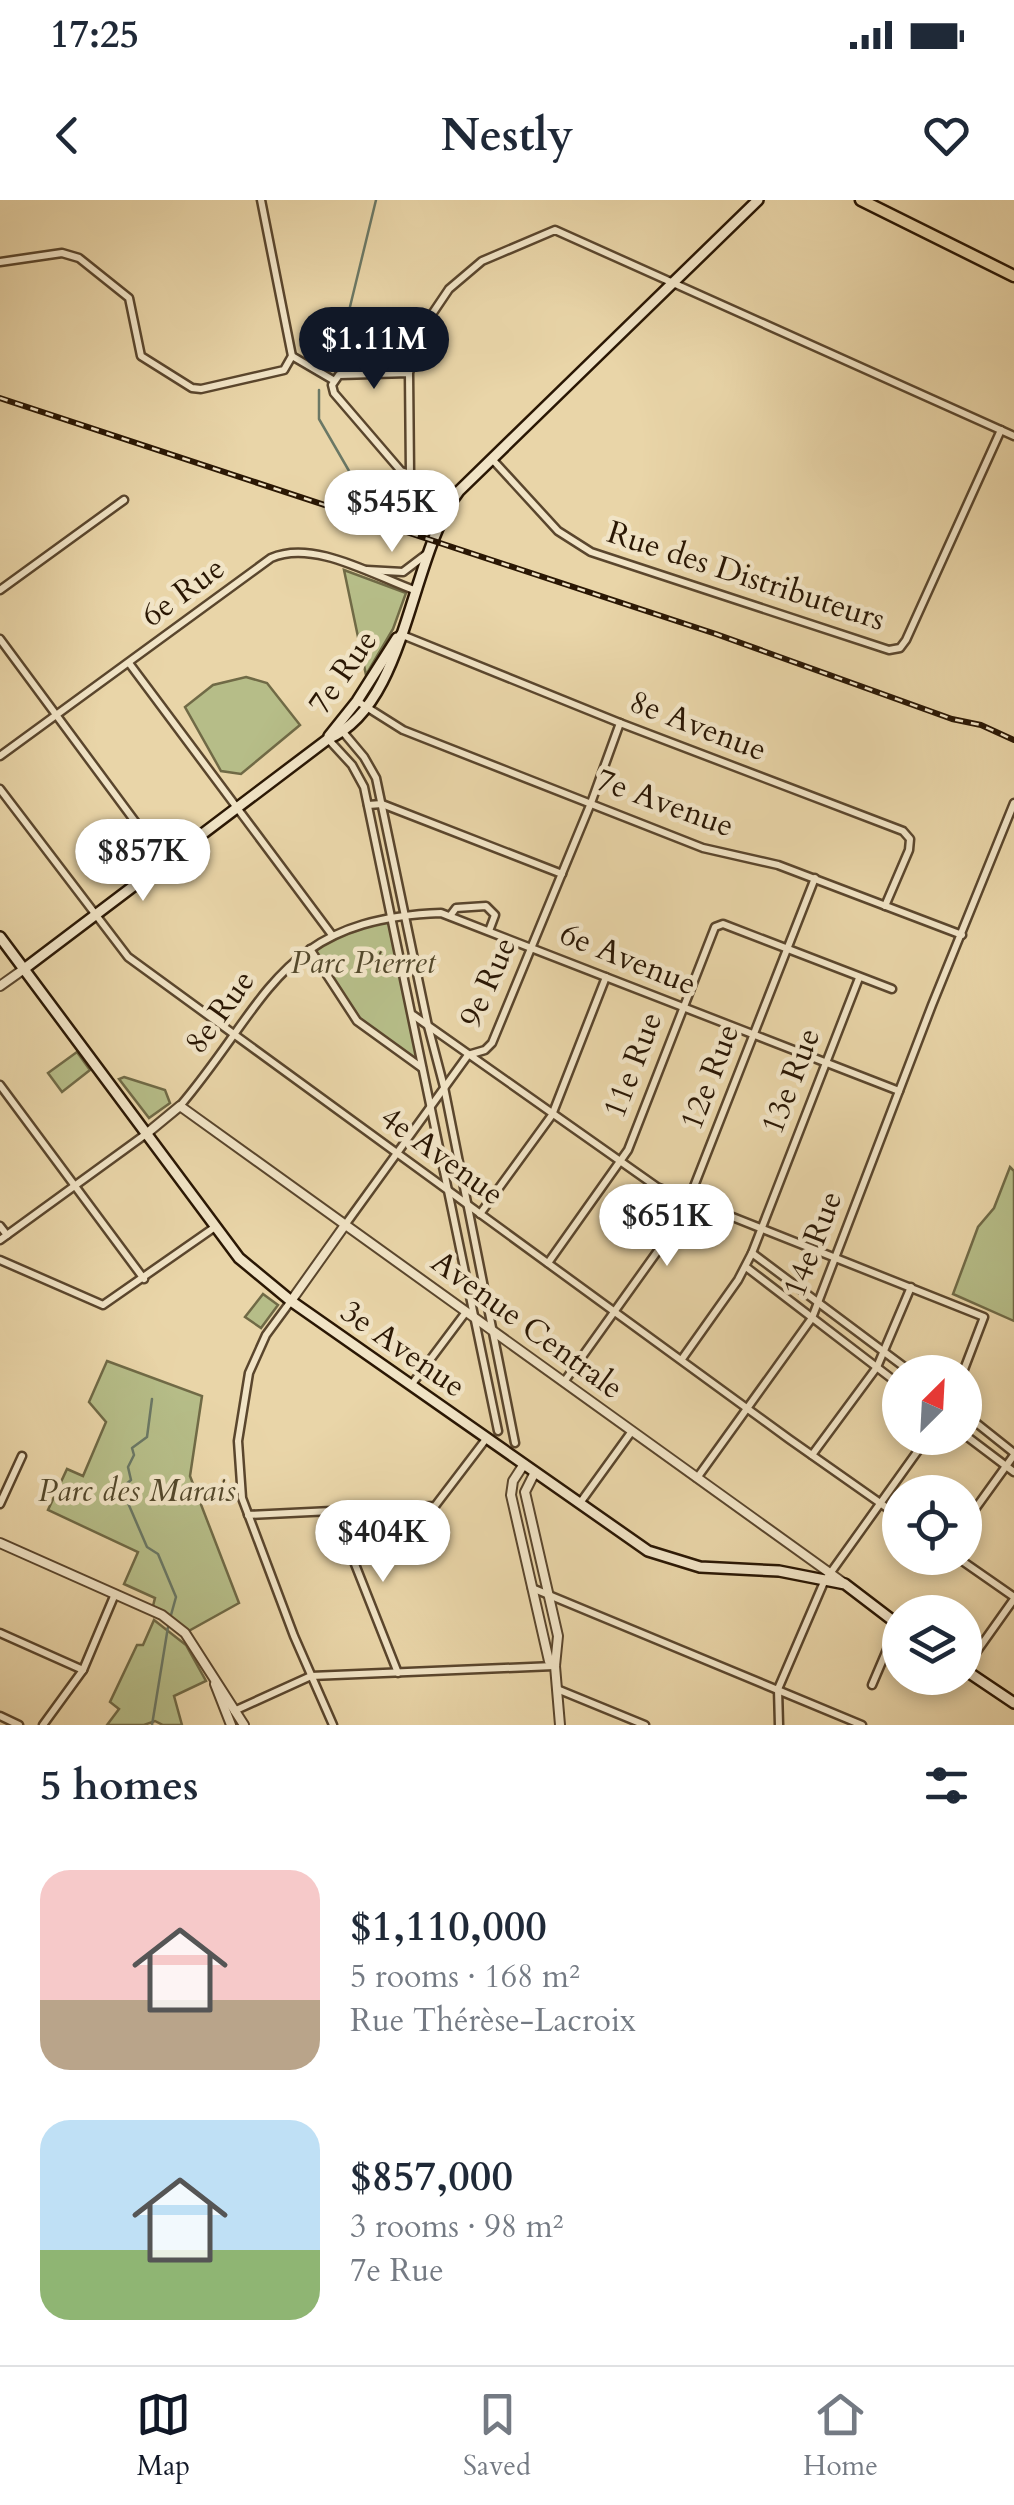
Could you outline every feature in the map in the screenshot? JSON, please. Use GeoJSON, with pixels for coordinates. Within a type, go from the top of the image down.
{"type":"FeatureCollection","features":[{"type":"Feature","properties":{"kind":"highway"},"geometry":{"type":"LineString","coordinates":[[861,200],[1014,276]]}},
{"type":"Feature","properties":{"kind":"main road","name":"7e Rue"},"geometry":{"type":"LineString","coordinates":[[24,969],[328,739],[388,671],[448,505],[670,283],[759,200]]}},
{"type":"Feature","properties":{"kind":"main road","name":"7e Rue"},"geometry":{"type":"LineString","coordinates":[[328,739],[343,732],[361,704]]}},
{"type":"Feature","properties":{"kind":"main road","name":"3e Avenue"},"geometry":{"type":"LineString","coordinates":[[0,937],[215,1227],[247,1266],[291,1300],[636,1545],[673,1561],[728,1570],[827,1577],[845,1584],[882,1612]]}},
{"type":"Feature","properties":{"kind":"main road"},"geometry":{"type":"LineString","coordinates":[[982,1681],[1014,1703]]}},
{"type":"Feature","properties":{"kind":"street"},"geometry":{"type":"LineString","coordinates":[[0,262],[62,252],[79,258],[129,298],[141,356],[192,388],[284,370],[292,356],[261,200]]}},
{"type":"Feature","properties":{"kind":"street"},"geometry":{"type":"LineString","coordinates":[[333,380],[334,393],[401,472],[410,474],[408,373],[420,332],[449,289],[482,262],[555,230],[1014,436]]}},
{"type":"Feature","properties":{"kind":"street"},"geometry":{"type":"LineString","coordinates":[[292,356],[333,380]]}},
{"type":"Feature","properties":{"kind":"street"},"geometry":{"type":"LineString","coordinates":[[333,380],[339,375],[408,373]]}},
{"type":"Feature","properties":{"kind":"street","name":"Rue des Distributeurs"},"geometry":{"type":"LineString","coordinates":[[492,459],[558,531],[591,552],[889,650],[900,648],[906,640],[1001,430]]}},
{"type":"Feature","properties":{"kind":"street"},"geometry":{"type":"LineString","coordinates":[[0,590],[124,500]]}},
{"type":"Feature","properties":{"kind":"street","name":"6e Rue"},"geometry":{"type":"LineString","coordinates":[[0,756],[271,558],[288,551],[311,551],[417,591]]}},
{"type":"Feature","properties":{"kind":"street"},"geometry":{"type":"LineString","coordinates":[[360,569],[403,572],[429,552]]}},
{"type":"Feature","properties":{"kind":"street","name":"8e Avenue"},"geometry":{"type":"LineString","coordinates":[[400,634],[903,831],[910,839],[909,850],[885,906]]}},
{"type":"Feature","properties":{"kind":"street"},"geometry":{"type":"LineString","coordinates":[[0,639],[166,863]]}},
{"type":"Feature","properties":{"kind":"street"},"geometry":{"type":"LineString","coordinates":[[129,663],[332,935]]}},
{"type":"Feature","properties":{"kind":"street","name":"7e Avenue"},"geometry":{"type":"LineString","coordinates":[[361,704],[403,730],[714,852],[778,864],[962,935]]}},
{"type":"Feature","properties":{"kind":"street","name":"9e Rue"},"geometry":{"type":"LineString","coordinates":[[345,1225],[468,1055],[485,1050],[492,1043],[620,723]]}},
{"type":"Feature","properties":{"kind":"street"},"geometry":{"type":"LineString","coordinates":[[343,732],[370,765],[382,804],[516,1443]]}},
{"type":"Feature","properties":{"kind":"street"},"geometry":{"type":"LineString","coordinates":[[328,739],[360,777],[368,805],[498,1432]]}},
{"type":"Feature","properties":{"kind":"street","name":"4e Avenue"},"geometry":{"type":"LineString","coordinates":[[0,789],[128,957],[880,1502]]}},
{"type":"Feature","properties":{"kind":"street","name":"14e Rue"},"geometry":{"type":"LineString","coordinates":[[697,1478],[812,1318],[1014,803]]}},
{"type":"Feature","properties":{"kind":"street"},"geometry":{"type":"LineString","coordinates":[[368,805],[382,804],[562,874]]}},
{"type":"Feature","properties":{"kind":"street","name":"12e Rue"},"geometry":{"type":"LineString","coordinates":[[564,1382],[674,1229],[690,1200],[815,878]]}},
{"type":"Feature","properties":{"kind":"street","name":"8e Rue"},"geometry":{"type":"LineString","coordinates":[[4,1238],[180,1106],[270,984],[310,948],[332,935],[390,917],[450,916],[456,908],[486,906],[495,915],[490,931]]}},
{"type":"Feature","properties":{"kind":"street","name":"6e Avenue"},"geometry":{"type":"LineString","coordinates":[[450,916],[898,1092]]}},
{"type":"Feature","properties":{"kind":"street","name":"11e Rue"},"geometry":{"type":"LineString","coordinates":[[548,1263],[628,1150],[716,926],[723,924],[786,949]]}},
{"type":"Feature","properties":{"kind":"street"},"geometry":{"type":"LineString","coordinates":[[310,948],[357,1022],[423,1069]]}},
{"type":"Feature","properties":{"kind":"street"},"geometry":{"type":"LineString","coordinates":[[786,949],[892,989]]}},
{"type":"Feature","properties":{"kind":"street","name":"7e Rue"},"geometry":{"type":"LineString","coordinates":[[0,986],[24,969]]}},
{"type":"Feature","properties":{"kind":"street"},"geometry":{"type":"LineString","coordinates":[[480,1214],[552,1114],[606,977]]}},
{"type":"Feature","properties":{"kind":"street","name":"13e Rue"},"geometry":{"type":"LineString","coordinates":[[682,1359],[746,1267],[859,978]]}},
{"type":"Feature","properties":{"kind":"street"},"geometry":{"type":"LineString","coordinates":[[412,1014],[651,1184],[984,1317],[969,1355]]}},
{"type":"Feature","properties":{"kind":"street"},"geometry":{"type":"LineString","coordinates":[[0,1085],[144,1279]]}},
{"type":"Feature","properties":{"kind":"street","name":"Avenue Centrale"},"geometry":{"type":"LineString","coordinates":[[180,1106],[697,1478],[827,1577]]}},
{"type":"Feature","properties":{"kind":"street"},"geometry":{"type":"LineString","coordinates":[[333,1725],[242,1498],[238,1442],[249,1373],[261,1345],[345,1225]]}},
{"type":"Feature","properties":{"kind":"street"},"geometry":{"type":"LineString","coordinates":[[0,1226],[4,1238]]}},
{"type":"Feature","properties":{"kind":"street"},"geometry":{"type":"LineString","coordinates":[[0,1260],[104,1305],[215,1227]]}},
{"type":"Feature","properties":{"kind":"street"},"geometry":{"type":"LineString","coordinates":[[752,1253],[889,1355]]}},
{"type":"Feature","properties":{"kind":"street"},"geometry":{"type":"LineString","coordinates":[[746,1267],[882,1371]]}},
{"type":"Feature","properties":{"kind":"street"},"geometry":{"type":"LineString","coordinates":[[812,1455],[877,1367],[911,1287]]}},
{"type":"Feature","properties":{"kind":"street"},"geometry":{"type":"LineString","coordinates":[[412,1384],[466,1312]]}},
{"type":"Feature","properties":{"kind":"street"},"geometry":{"type":"LineString","coordinates":[[495,1420],[510,1419]]}},
{"type":"Feature","properties":{"kind":"street"},"geometry":{"type":"LineString","coordinates":[[982,1428],[1014,1454],[982,1499]]}},
{"type":"Feature","properties":{"kind":"street"},"geometry":{"type":"LineString","coordinates":[[579,1504],[632,1431]]}},
{"type":"Feature","properties":{"kind":"street"},"geometry":{"type":"LineString","coordinates":[[248,1515],[435,1506],[487,1438]]}},
{"type":"Feature","properties":{"kind":"street"},"geometry":{"type":"LineString","coordinates":[[982,1448],[1014,1472]]}},
{"type":"Feature","properties":{"kind":"street"},"geometry":{"type":"LineString","coordinates":[[779,1725],[778,1690],[827,1577],[915,1455]]}},
{"type":"Feature","properties":{"kind":"street"},"geometry":{"type":"LineString","coordinates":[[0,1504],[22,1456]]}},
{"type":"Feature","properties":{"kind":"street"},"geometry":{"type":"LineString","coordinates":[[524,1464],[512,1481],[511,1495],[549,1661],[555,1666]]}},
{"type":"Feature","properties":{"kind":"street"},"geometry":{"type":"LineString","coordinates":[[535,1472],[525,1492],[558,1636],[555,1666],[560,1725]]}},
{"type":"Feature","properties":{"kind":"street"},"geometry":{"type":"LineString","coordinates":[[334,1511],[398,1672]]}},
{"type":"Feature","properties":{"kind":"street"},"geometry":{"type":"LineString","coordinates":[[0,1543],[171,1622],[185,1634],[244,1725]]}},
{"type":"Feature","properties":{"kind":"street"},"geometry":{"type":"LineString","coordinates":[[982,1575],[1014,1598],[982,1644]]}},
{"type":"Feature","properties":{"kind":"street"},"geometry":{"type":"LineString","coordinates":[[532,1588],[862,1725]]}},
{"type":"Feature","properties":{"kind":"street"},"geometry":{"type":"LineString","coordinates":[[43,1725],[82,1670],[116,1594]]}},
{"type":"Feature","properties":{"kind":"street"},"geometry":{"type":"LineString","coordinates":[[0,1633],[82,1670]]}},
{"type":"Feature","properties":{"kind":"street"},"geometry":{"type":"LineString","coordinates":[[872,1685],[882,1663]]}},
{"type":"Feature","properties":{"kind":"street"},"geometry":{"type":"LineString","coordinates":[[226,1715],[311,1676],[555,1666]]}},
{"type":"Feature","properties":{"kind":"street"},"geometry":{"type":"LineString","coordinates":[[212,1676],[231,1725]]}},
{"type":"Feature","properties":{"kind":"street"},"geometry":{"type":"LineString","coordinates":[[557,1689],[645,1725]]}},
{"type":"Feature","properties":{"kind":"street"},"geometry":{"type":"LineString","coordinates":[[0,1716],[19,1725]]}},
{"type":"Feature","properties":{"kind":"green space"},"geometry":{"type":"Polygon","coordinates":[[[344,570],[406,593],[393,629],[366,675],[344,570]]]}},
{"type":"Feature","properties":{"kind":"green space"},"geometry":{"type":"Polygon","coordinates":[[[246,677],[267,683],[300,725],[241,774],[221,771],[185,707],[213,685],[246,677]]]}},
{"type":"Feature","properties":{"kind":"green space","name":"Parc Pierret"},"geometry":{"type":"Polygon","coordinates":[[[390,917],[423,1069],[357,1021],[310,949],[332,935],[390,917]]]}},
{"type":"Feature","properties":{"kind":"green space"},"geometry":{"type":"Polygon","coordinates":[[[77,1052],[90,1070],[62,1092],[48,1073],[77,1052]]]}},
{"type":"Feature","properties":{"kind":"green space"},"geometry":{"type":"Polygon","coordinates":[[[124,1077],[165,1090],[170,1103],[149,1118],[119,1079],[124,1077]]]}},
{"type":"Feature","properties":{"kind":"green space"},"geometry":{"type":"Polygon","coordinates":[[[1010,1167],[1014,1171],[1014,1321],[953,1294],[978,1227],[994,1208],[1010,1167]]]}},
{"type":"Feature","properties":{"kind":"green space"},"geometry":{"type":"Polygon","coordinates":[[[263,1294],[278,1305],[261,1328],[245,1317],[263,1294]]]}},
{"type":"Feature","properties":{"kind":"green space","name":"Parc des Marais"},"geometry":{"type":"Polygon","coordinates":[[[107,1361],[202,1396],[190,1476],[239,1603],[185,1633],[152,1610],[155,1598],[124,1584],[138,1552],[48,1510],[67,1469],[83,1476],[106,1422],[89,1402],[107,1361]]]}},
{"type":"Feature","properties":{"kind":"green space"},"geometry":{"type":"Polygon","coordinates":[[[154,1620],[186,1645],[206,1681],[174,1696],[182,1725],[155,1721],[144,1725],[107,1725],[119,1709],[110,1702],[137,1645],[143,1645],[154,1620]]]}},
{"type":"Feature","properties":{"kind":"waterway"},"geometry":{"type":"LineString","coordinates":[[328,362],[347,319],[376,200]]}},
{"type":"Feature","properties":{"kind":"waterway"},"geometry":{"type":"LineString","coordinates":[[319,390],[319,419],[367,502]]}},
{"type":"Feature","properties":{"kind":"waterway"},"geometry":{"type":"LineString","coordinates":[[152,1399],[147,1437],[132,1448],[134,1455],[128,1467],[131,1480],[125,1485],[128,1503],[147,1547],[158,1554],[176,1597],[171,1615]]}},
{"type":"Feature","properties":{"kind":"waterway"},"geometry":{"type":"LineString","coordinates":[[152,1725],[168,1627]]}},
{"type":"Feature","properties":{"kind":"railway"},"geometry":{"type":"LineString","coordinates":[[0,398],[716,634],[952,719],[981,725],[1014,740]]}}]}
